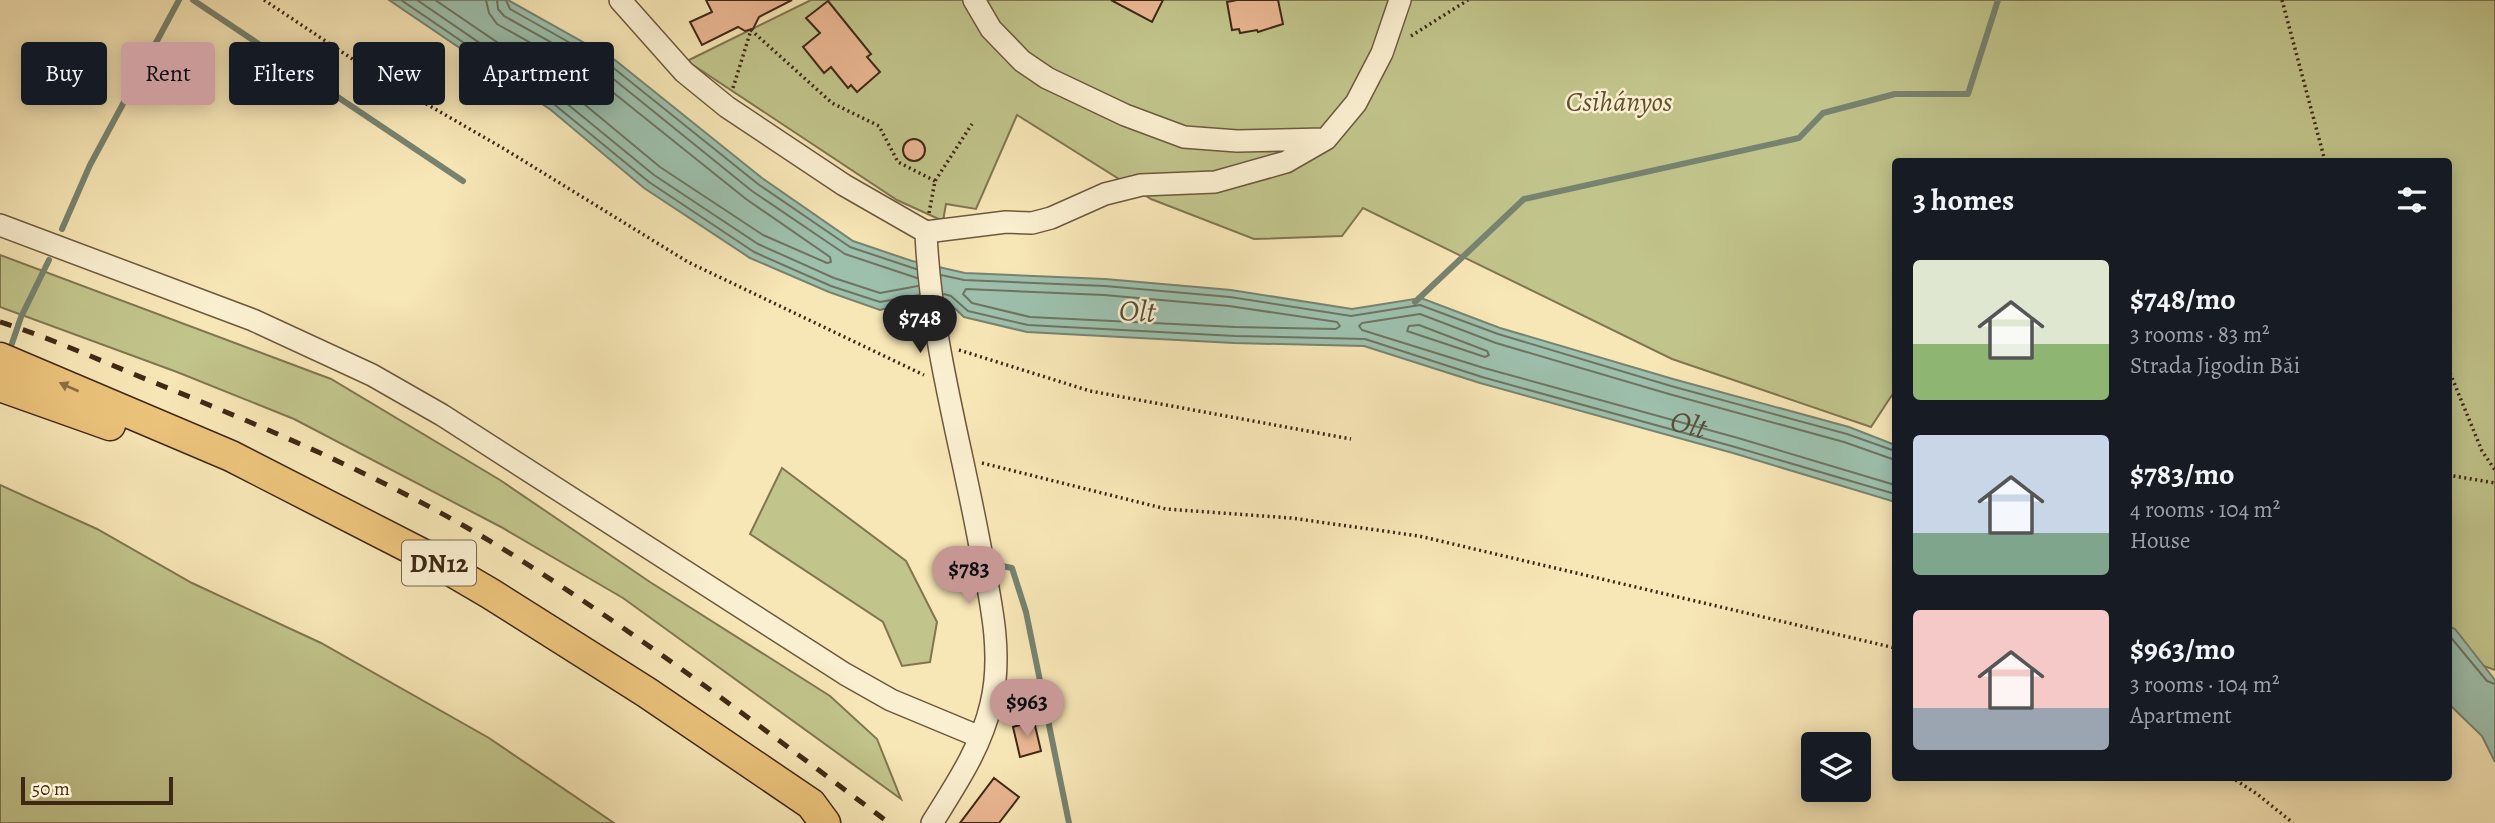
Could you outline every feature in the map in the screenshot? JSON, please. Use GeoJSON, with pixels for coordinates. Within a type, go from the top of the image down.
{"type":"FeatureCollection","features":[{"type":"Feature","properties":{"kind":"highway","name":"DN12"},"geometry":{"type":"LineString","coordinates":[[0,358],[231,456],[429,557],[646,692],[811,804],[825,823]]}},
{"type":"Feature","properties":{"kind":"highway","name":"DN12"},"geometry":{"type":"LineString","coordinates":[[0,386],[100,421],[223,473],[420,573],[636,707],[787,811],[811,823]]}},
{"type":"Feature","properties":{"kind":"street"},"geometry":{"type":"LineString","coordinates":[[974,0],[991,29],[1022,61],[1047,78],[1125,115],[1184,137],[1237,141],[1326,139]]}},
{"type":"Feature","properties":{"kind":"street"},"geometry":{"type":"LineString","coordinates":[[624,1],[684,72],[727,107],[844,185],[926,232],[1006,222],[1032,223],[1051,218],[1105,194],[1141,185],[1215,182],[1286,162],[1326,139],[1356,103],[1382,53],[1399,0]]}},
{"type":"Feature","properties":{"kind":"street"},"geometry":{"type":"LineString","coordinates":[[0,225],[253,320],[372,375],[442,415],[845,674],[891,701],[980,737]]}},
{"type":"Feature","properties":{"kind":"street"},"geometry":{"type":"LineString","coordinates":[[926,232],[934,317],[987,586],[996,657],[996,681],[980,737],[959,780],[932,823]]}},
{"type":"Feature","properties":{"kind":"path"},"geometry":{"type":"LineString","coordinates":[[264,0],[378,76],[506,150],[688,262],[947,385]]}},
{"type":"Feature","properties":{"kind":"path"},"geometry":{"type":"LineString","coordinates":[[1382,53],[1468,0]]}},
{"type":"Feature","properties":{"kind":"path"},"geometry":{"type":"LineString","coordinates":[[2282,0],[2324,158]]}},
{"type":"Feature","properties":{"kind":"path"},"geometry":{"type":"LineString","coordinates":[[727,107],[751,30],[832,103],[879,126],[898,162],[935,181]]}},
{"type":"Feature","properties":{"kind":"path"},"geometry":{"type":"LineString","coordinates":[[926,232],[935,181],[972,124]]}},
{"type":"Feature","properties":{"kind":"path"},"geometry":{"type":"LineString","coordinates":[[940,344],[1090,391],[1352,439]]}},
{"type":"Feature","properties":{"kind":"path"},"geometry":{"type":"LineString","coordinates":[[2452,378],[2482,451],[2495,470]]}},
{"type":"Feature","properties":{"kind":"path"},"geometry":{"type":"LineString","coordinates":[[963,459],[1166,509],[1291,518],[1419,536],[1892,647]]}},
{"type":"Feature","properties":{"kind":"path"},"geometry":{"type":"LineString","coordinates":[[2452,476],[2495,483]]}},
{"type":"Feature","properties":{"kind":"path"},"geometry":{"type":"LineString","coordinates":[[2237,781],[2293,823]]}},
{"type":"Feature","properties":{"kind":"green space","name":"Csihányos"},"geometry":{"type":"Polygon","coordinates":[[[811,0],[2495,0],[2495,670],[2452,654],[2452,158],[1892,158],[1892,395],[1871,427],[1672,359],[1363,208],[1342,236],[1254,239],[1151,199],[1017,115],[976,209],[946,204],[943,221],[897,200],[687,61],[811,0]]]}},
{"type":"Feature","properties":{"kind":"green space"},"geometry":{"type":"Polygon","coordinates":[[[0,255],[331,379],[500,480],[650,582],[830,696],[877,739],[901,799],[623,598],[501,527],[294,419],[177,372],[0,307],[0,255]]]}},
{"type":"Feature","properties":{"kind":"green space"},"geometry":{"type":"Polygon","coordinates":[[[782,468],[906,561],[937,622],[930,662],[902,666],[883,622],[750,534],[782,468]]]}},
{"type":"Feature","properties":{"kind":"green space"},"geometry":{"type":"Polygon","coordinates":[[[0,485],[97,529],[192,583],[321,643],[489,738],[614,823],[0,823],[0,485]]]}},
{"type":"Feature","properties":{"kind":"water"},"geometry":{"type":"Polygon","coordinates":[[[389,0],[508,0],[583,42],[459,42],[459,48],[389,0]]]}},
{"type":"Feature","properties":{"kind":"water","name":"Olt"},"geometry":{"type":"Polygon","coordinates":[[[614,59],[762,178],[853,241],[912,261],[965,273],[1105,279],[1231,290],[1352,309],[1421,298],[1500,328],[1849,427],[1892,444],[1892,501],[1733,453],[1480,383],[1364,346],[1234,343],[1027,332],[964,317],[947,301],[913,302],[880,310],[829,292],[750,258],[644,188],[544,105],[614,105],[614,59]]]}},
{"type":"Feature","properties":{"kind":"water"},"geometry":{"type":"Polygon","coordinates":[[[2452,628],[2495,680],[2495,762],[2482,736],[2452,707],[2452,628]]]}},
{"type":"Feature","properties":{"kind":"building"},"geometry":{"type":"Polygon","coordinates":[[[706,0],[792,0],[759,17],[753,29],[745,31],[738,27],[702,45],[690,22],[712,12],[706,0]]]}},
{"type":"Feature","properties":{"kind":"building"},"geometry":{"type":"Polygon","coordinates":[[[1111,0],[1163,0],[1152,22],[1111,0]]]}},
{"type":"Feature","properties":{"kind":"building"},"geometry":{"type":"Polygon","coordinates":[[[1278,0],[1283,24],[1258,32],[1240,33],[1239,29],[1232,30],[1227,2],[1278,0]]]}},
{"type":"Feature","properties":{"kind":"building"},"geometry":{"type":"Polygon","coordinates":[[[828,1],[871,54],[867,57],[880,72],[857,92],[851,85],[848,88],[831,67],[824,73],[803,47],[820,33],[806,18],[828,1]]]}},
{"type":"Feature","properties":{"kind":"building"},"geometry":{"type":"Polygon","coordinates":[[[914,139],[922,142],[925,150],[922,158],[914,161],[906,158],[903,150],[906,142],[914,139]]]}},
{"type":"Feature","properties":{"kind":"building"},"geometry":{"type":"Polygon","coordinates":[[[1034,721],[1041,751],[1020,757],[1013,727],[1034,721]]]}},
{"type":"Feature","properties":{"kind":"building"},"geometry":{"type":"Polygon","coordinates":[[[994,778],[1019,797],[999,823],[960,823],[994,778]]]}},
{"type":"Feature","properties":{"kind":"waterway"},"geometry":{"type":"LineString","coordinates":[[62,229],[90,165],[179,0]]}},
{"type":"Feature","properties":{"kind":"waterway"},"geometry":{"type":"LineString","coordinates":[[193,0],[463,181]]}},
{"type":"Feature","properties":{"kind":"waterway"},"geometry":{"type":"LineString","coordinates":[[1415,302],[1524,199],[1799,138],[1823,113],[1895,94],[1968,94],[1998,0]]}},
{"type":"Feature","properties":{"kind":"waterway"},"geometry":{"type":"LineString","coordinates":[[9,352],[21,317],[49,260]]}},
{"type":"Feature","properties":{"kind":"waterway"},"geometry":{"type":"LineString","coordinates":[[954,555],[971,559]]}},
{"type":"Feature","properties":{"kind":"waterway"},"geometry":{"type":"LineString","coordinates":[[1002,566],[1012,568],[1026,612],[1069,823]]}},
{"type":"Feature","properties":{"kind":"railway"},"geometry":{"type":"LineString","coordinates":[[0,322],[79,351],[296,442],[432,508],[519,559],[660,654],[889,823]]}}]}
